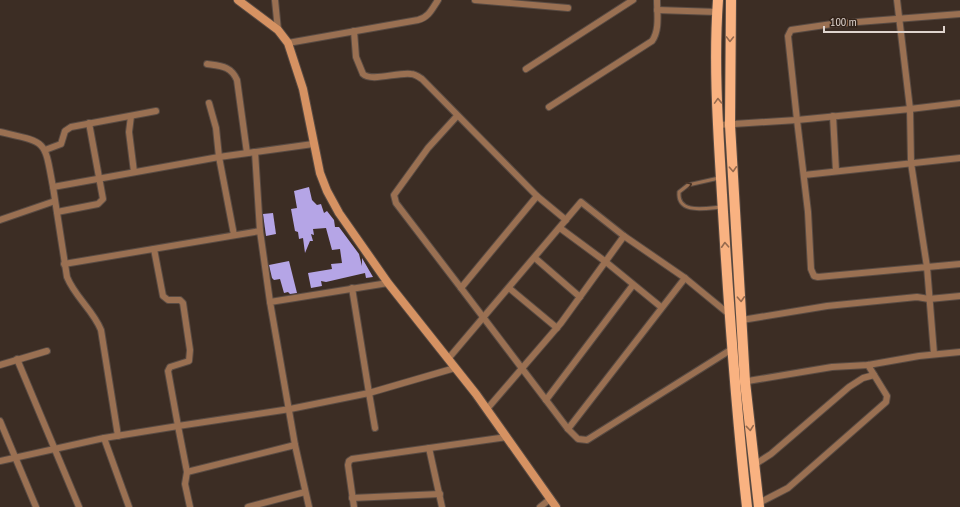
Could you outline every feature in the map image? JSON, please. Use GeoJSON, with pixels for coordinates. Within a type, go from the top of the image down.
{"type":"FeatureCollection","features":[{"type":"Feature","properties":{"kind":"main road"},"geometry":{"type":"LineString","coordinates":[[238,0],[278,30],[288,43],[303,89],[320,173],[326,191],[339,213],[388,283],[487,409],[556,507]]}},
{"type":"Feature","properties":{"kind":"main road"},"geometry":{"type":"LineString","coordinates":[[718,0],[718,125],[732,348],[740,382],[759,505]]}},
{"type":"Feature","properties":{"kind":"main road"},"geometry":{"type":"LineString","coordinates":[[731,0],[730,125],[742,320],[740,382],[747,507]]}},
{"type":"Feature","properties":{"kind":"street"},"geometry":{"type":"LineString","coordinates":[[275,0],[278,30]]}},
{"type":"Feature","properties":{"kind":"street"},"geometry":{"type":"LineString","coordinates":[[288,43],[425,18],[438,0]]}},
{"type":"Feature","properties":{"kind":"street"},"geometry":{"type":"LineString","coordinates":[[475,0],[568,8]]}},
{"type":"Feature","properties":{"kind":"street"},"geometry":{"type":"LineString","coordinates":[[526,69],[632,0]]}},
{"type":"Feature","properties":{"kind":"street"},"geometry":{"type":"LineString","coordinates":[[549,107],[652,41],[656,35],[657,0]]}},
{"type":"Feature","properties":{"kind":"street"},"geometry":{"type":"LineString","coordinates":[[897,0],[910,109],[911,163],[927,267],[934,354]]}},
{"type":"Feature","properties":{"kind":"street"},"geometry":{"type":"LineString","coordinates":[[657,10],[717,12]]}},
{"type":"Feature","properties":{"kind":"street"},"geometry":{"type":"LineString","coordinates":[[960,14],[832,24],[791,30],[788,36],[808,212],[811,268],[814,276],[818,277],[960,264]]}},
{"type":"Feature","properties":{"kind":"street"},"geometry":{"type":"LineString","coordinates":[[354,32],[356,57],[362,74],[370,78],[402,73],[413,74],[422,79],[537,196],[566,220]]}},
{"type":"Feature","properties":{"kind":"street"},"geometry":{"type":"LineString","coordinates":[[206,64],[228,68],[234,72],[237,80],[247,153]]}},
{"type":"Feature","properties":{"kind":"street"},"geometry":{"type":"LineString","coordinates":[[209,103],[216,128],[219,157],[234,235]]}},
{"type":"Feature","properties":{"kind":"street"},"geometry":{"type":"LineString","coordinates":[[718,125],[797,120],[960,103]]}},
{"type":"Feature","properties":{"kind":"street"},"geometry":{"type":"LineString","coordinates":[[45,150],[61,144],[65,131],[68,129],[89,123],[156,111]]}},
{"type":"Feature","properties":{"kind":"street"},"geometry":{"type":"LineString","coordinates":[[131,116],[129,132],[134,172]]}},
{"type":"Feature","properties":{"kind":"street"},"geometry":{"type":"LineString","coordinates":[[457,116],[428,148],[394,195],[396,203],[568,429],[578,439],[587,440],[732,348]]}},
{"type":"Feature","properties":{"kind":"street"},"geometry":{"type":"LineString","coordinates":[[833,116],[836,171]]}},
{"type":"Feature","properties":{"kind":"street"},"geometry":{"type":"LineString","coordinates":[[57,212],[102,202],[103,195],[89,123]]}},
{"type":"Feature","properties":{"kind":"street"},"geometry":{"type":"LineString","coordinates":[[0,132],[33,140],[38,142],[45,150],[53,187],[64,264],[71,288],[98,321],[101,330],[118,436]]}},
{"type":"Feature","properties":{"kind":"street"},"geometry":{"type":"LineString","coordinates":[[53,187],[219,157],[313,144]]}},
{"type":"Feature","properties":{"kind":"street"},"geometry":{"type":"LineString","coordinates":[[255,152],[260,231],[270,302],[290,409],[295,445],[309,507]]}},
{"type":"Feature","properties":{"kind":"street"},"geometry":{"type":"LineString","coordinates":[[804,175],[960,158]]}},
{"type":"Feature","properties":{"kind":"street"},"geometry":{"type":"LineString","coordinates":[[461,288],[537,196]]}},
{"type":"Feature","properties":{"kind":"street"},"geometry":{"type":"LineString","coordinates":[[1,220],[55,201]]}},
{"type":"Feature","properties":{"kind":"street"},"geometry":{"type":"LineString","coordinates":[[448,359],[581,202],[624,236],[685,278],[730,315]]}},
{"type":"Feature","properties":{"kind":"street"},"geometry":{"type":"LineString","coordinates":[[560,228],[606,262],[661,307]]}},
{"type":"Feature","properties":{"kind":"street"},"geometry":{"type":"LineString","coordinates":[[64,264],[260,231]]}},
{"type":"Feature","properties":{"kind":"street"},"geometry":{"type":"LineString","coordinates":[[487,409],[557,328],[624,236]]}},
{"type":"Feature","properties":{"kind":"street"},"geometry":{"type":"LineString","coordinates":[[154,249],[163,296],[168,300],[180,300],[183,304],[190,350],[189,360],[170,367],[168,371],[187,472],[185,484],[190,507]]}},
{"type":"Feature","properties":{"kind":"street"},"geometry":{"type":"LineString","coordinates":[[535,258],[580,298]]}},
{"type":"Feature","properties":{"kind":"street"},"geometry":{"type":"LineString","coordinates":[[568,429],[661,307],[685,278]]}},
{"type":"Feature","properties":{"kind":"street"},"geometry":{"type":"LineString","coordinates":[[270,302],[388,283]]}},
{"type":"Feature","properties":{"kind":"street"},"geometry":{"type":"LineString","coordinates":[[546,400],[633,285]]}},
{"type":"Feature","properties":{"kind":"street"},"geometry":{"type":"LineString","coordinates":[[352,288],[375,428]]}},
{"type":"Feature","properties":{"kind":"street"},"geometry":{"type":"LineString","coordinates":[[509,288],[557,328]]}},
{"type":"Feature","properties":{"kind":"street"},"geometry":{"type":"LineString","coordinates":[[742,320],[827,306],[917,297],[929,299],[960,296]]}},
{"type":"Feature","properties":{"kind":"street"},"geometry":{"type":"LineString","coordinates":[[0,364],[47,351]]}},
{"type":"Feature","properties":{"kind":"street"},"geometry":{"type":"LineString","coordinates":[[740,382],[832,367],[868,365],[934,354],[960,352]]}},
{"type":"Feature","properties":{"kind":"street"},"geometry":{"type":"LineString","coordinates":[[17,359],[79,507]]}},
{"type":"Feature","properties":{"kind":"street"},"geometry":{"type":"LineString","coordinates":[[759,505],[792,485],[886,402],[888,396],[868,365]]}},
{"type":"Feature","properties":{"kind":"street"},"geometry":{"type":"LineString","coordinates":[[0,461],[104,438],[290,409],[369,393],[455,368]]}},
{"type":"Feature","properties":{"kind":"street"},"geometry":{"type":"LineString","coordinates":[[754,465],[771,454],[849,387],[863,378],[874,375]]}},
{"type":"Feature","properties":{"kind":"street"},"geometry":{"type":"LineString","coordinates":[[0,421],[14,458],[36,507]]}},
{"type":"Feature","properties":{"kind":"street"},"geometry":{"type":"LineString","coordinates":[[354,507],[349,461],[507,437]]}},
{"type":"Feature","properties":{"kind":"street"},"geometry":{"type":"LineString","coordinates":[[104,438],[129,507]]}},
{"type":"Feature","properties":{"kind":"street"},"geometry":{"type":"LineString","coordinates":[[187,472],[295,445]]}},
{"type":"Feature","properties":{"kind":"street"},"geometry":{"type":"LineString","coordinates":[[429,448],[442,507]]}},
{"type":"Feature","properties":{"kind":"street"},"geometry":{"type":"LineString","coordinates":[[248,507],[305,492]]}},
{"type":"Feature","properties":{"kind":"street"},"geometry":{"type":"LineString","coordinates":[[352,498],[440,494]]}},
{"type":"Feature","properties":{"kind":"street"},"geometry":{"type":"LineString","coordinates":[[540,507],[550,498]]}},
{"type":"Feature","properties":{"kind":"lane"},"geometry":{"type":"LineString","coordinates":[[722,178],[688,185],[679,192],[679,197],[681,202],[687,207],[723,207]]}},
{"type":"Feature","properties":{"kind":"building"},"geometry":{"type":"Polygon","coordinates":[[[309,187],[312,200],[317,205],[321,204],[324,213],[327,211],[334,220],[335,227],[339,227],[359,254],[362,266],[362,258],[373,277],[366,278],[365,273],[326,282],[321,281],[322,286],[311,288],[308,273],[332,269],[331,264],[342,263],[340,249],[332,250],[326,228],[313,229],[314,235],[311,234],[313,241],[310,241],[305,253],[303,238],[299,239],[298,232],[295,231],[291,209],[297,208],[294,191],[309,187]]]}},
{"type":"Feature","properties":{"kind":"building"},"geometry":{"type":"Polygon","coordinates":[[[273,213],[276,234],[266,236],[263,214],[273,213]]]}},
{"type":"Feature","properties":{"kind":"building"},"geometry":{"type":"Polygon","coordinates":[[[289,261],[297,293],[290,294],[288,292],[284,293],[280,279],[274,280],[272,278],[269,265],[289,261]]]}}]}
